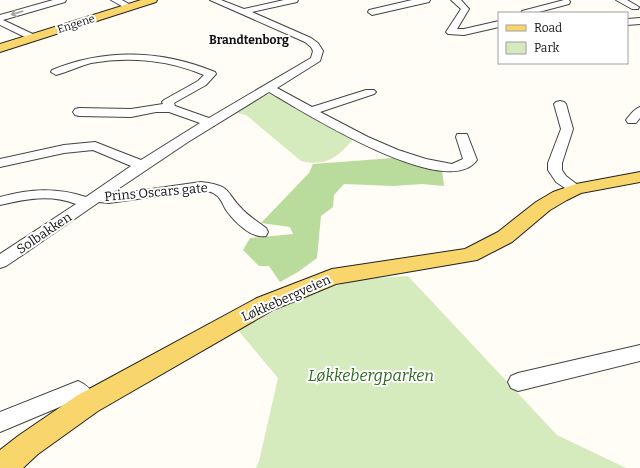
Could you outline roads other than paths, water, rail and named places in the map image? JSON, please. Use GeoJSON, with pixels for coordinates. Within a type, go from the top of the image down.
{"type":"FeatureCollection","features":[{"type":"Feature","properties":{"kind":"main road","name":"Engene"},"geometry":{"type":"LineString","coordinates":[[0,48],[152,0]]}},
{"type":"Feature","properties":{"kind":"main road","name":"Løkkebergveien"},"geometry":{"type":"LineString","coordinates":[[0,468],[28,445],[88,403],[265,304],[332,277],[424,263],[470,254],[505,237],[543,206],[560,196],[576,189],[640,177]]}},
{"type":"Feature","properties":{"kind":"street"},"geometry":{"type":"LineString","coordinates":[[0,18],[62,0]]}},
{"type":"Feature","properties":{"kind":"street"},"geometry":{"type":"LineString","coordinates":[[115,0],[130,7]]}},
{"type":"Feature","properties":{"kind":"street","name":"Prins Oscars gate"},"geometry":{"type":"LineString","coordinates":[[92,200],[210,123],[316,59],[318,51],[315,45],[308,40],[214,0]]}},
{"type":"Feature","properties":{"kind":"street"},"geometry":{"type":"LineString","coordinates":[[243,12],[294,0]]}},
{"type":"Feature","properties":{"kind":"street"},"geometry":{"type":"LineString","coordinates":[[372,12],[426,0]]}},
{"type":"Feature","properties":{"kind":"street"},"geometry":{"type":"LineString","coordinates":[[455,0],[459,2],[464,9],[450,32],[464,32],[498,24]]}},
{"type":"Feature","properties":{"kind":"street"},"geometry":{"type":"LineString","coordinates":[[620,0],[635,7]]}},
{"type":"Feature","properties":{"kind":"street"},"geometry":{"type":"LineString","coordinates":[[528,12],[564,1],[573,6],[550,12]]}},
{"type":"Feature","properties":{"kind":"street"},"geometry":{"type":"LineString","coordinates":[[464,32],[498,20]]}},
{"type":"Feature","properties":{"kind":"street"},"geometry":{"type":"LineString","coordinates":[[628,22],[640,21]]}},
{"type":"Feature","properties":{"kind":"street"},"geometry":{"type":"LineString","coordinates":[[0,22],[34,38]]}},
{"type":"Feature","properties":{"kind":"street"},"geometry":{"type":"LineString","coordinates":[[56,72],[69,66],[90,60],[119,57],[140,58],[184,64],[211,74],[202,83],[168,102],[170,108]]}},
{"type":"Feature","properties":{"kind":"street"},"geometry":{"type":"LineString","coordinates":[[269,88],[363,140],[393,153],[438,166],[452,168],[463,165],[470,160],[462,137]]}},
{"type":"Feature","properties":{"kind":"street"},"geometry":{"type":"LineString","coordinates":[[310,111],[370,92]]}},
{"type":"Feature","properties":{"kind":"street"},"geometry":{"type":"LineString","coordinates":[[560,104],[567,129],[555,163],[555,170],[562,179],[576,189]]}},
{"type":"Feature","properties":{"kind":"street"},"geometry":{"type":"LineString","coordinates":[[80,112],[131,112],[156,108],[170,108],[210,123]]}},
{"type":"Feature","properties":{"kind":"street"},"geometry":{"type":"LineString","coordinates":[[632,120],[640,111]]}},
{"type":"Feature","properties":{"kind":"street"},"geometry":{"type":"LineString","coordinates":[[0,163],[64,149],[95,146],[142,166]]}},
{"type":"Feature","properties":{"kind":"street","name":"Prins Oscars gate"},"geometry":{"type":"LineString","coordinates":[[92,200],[201,186],[213,187],[222,191],[238,213],[260,232]]}},
{"type":"Feature","properties":{"kind":"street","name":"Solbakken"},"geometry":{"type":"LineString","coordinates":[[0,201],[24,195],[52,192],[92,200]]}},
{"type":"Feature","properties":{"kind":"street","name":"Solbakken"},"geometry":{"type":"LineString","coordinates":[[0,262],[40,237],[92,200]]}},
{"type":"Feature","properties":{"kind":"street"},"geometry":{"type":"LineString","coordinates":[[518,382],[640,353]]}},
{"type":"Feature","properties":{"kind":"street"},"geometry":{"type":"LineString","coordinates":[[0,422],[78,390],[88,403]]}},
{"type":"Feature","properties":{"kind":"district","name":"Brandtenborg"},"geometry":{"type":"Point","coordinates":[249,40]}},
{"type":"Feature","properties":{"kind":"park label","name":"Løkkebergparken"},"geometry":{"type":"Point","coordinates":[371,375]}}]}
